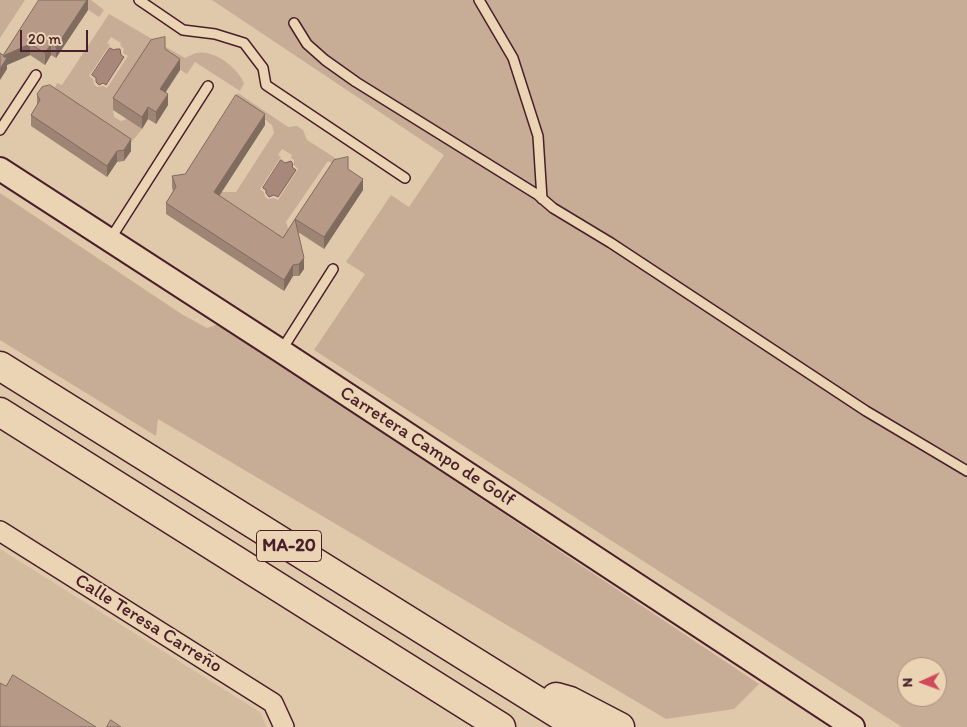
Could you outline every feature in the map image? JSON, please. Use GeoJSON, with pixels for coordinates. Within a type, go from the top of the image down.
{"type":"FeatureCollection","features":[{"type":"Feature","properties":{"kind":"highway","name":"MA-20"},"geometry":{"type":"LineString","coordinates":[[0,366],[579,727]]}},
{"type":"Feature","properties":{"kind":"highway","name":"MA-20"},"geometry":{"type":"LineString","coordinates":[[0,412],[502,727]]}},
{"type":"Feature","properties":{"kind":"highway"},"geometry":{"type":"LineString","coordinates":[[510,684],[570,701],[620,727]]}},
{"type":"Feature","properties":{"kind":"highway"},"geometry":{"type":"LineString","coordinates":[[466,705],[484,727]]}},
{"type":"Feature","properties":{"kind":"street","name":"Carretera Campo de Golf"},"geometry":{"type":"LineString","coordinates":[[0,169],[281,351],[853,727]]}},
{"type":"Feature","properties":{"kind":"street","name":"Calle Teresa Carreño"},"geometry":{"type":"LineString","coordinates":[[0,530],[273,703],[284,727]]}},
{"type":"Feature","properties":{"kind":"lane"},"geometry":{"type":"LineString","coordinates":[[139,0],[183,30],[215,34],[244,43],[264,68],[266,85],[405,178]]}},
{"type":"Feature","properties":{"kind":"lane"},"geometry":{"type":"LineString","coordinates":[[479,0],[513,58],[538,136],[542,199]]}},
{"type":"Feature","properties":{"kind":"lane"},"geometry":{"type":"LineString","coordinates":[[294,23],[306,44],[356,82],[611,243],[859,406],[967,472]]}},
{"type":"Feature","properties":{"kind":"lane"},"geometry":{"type":"LineString","coordinates":[[0,130],[36,75]]}},
{"type":"Feature","properties":{"kind":"lane"},"geometry":{"type":"LineString","coordinates":[[109,241],[208,86]]}},
{"type":"Feature","properties":{"kind":"lane"},"geometry":{"type":"LineString","coordinates":[[281,351],[333,269]]}},
{"type":"Feature","properties":{"kind":"shaded area"},"geometry":{"type":"Polygon","coordinates":[[[0,0],[25,0],[0,38],[0,0]]]}},
{"type":"Feature","properties":{"kind":"shaded area"},"geometry":{"type":"Polygon","coordinates":[[[73,0],[91,0],[104,10],[99,17],[73,0]]]}},
{"type":"Feature","properties":{"kind":"shaded area"},"geometry":{"type":"Polygon","coordinates":[[[212,0],[967,0],[967,727],[902,727],[314,350],[365,274],[346,262],[391,195],[409,207],[444,155],[212,0]]]}},
{"type":"Feature","properties":{"kind":"shaded area"},"geometry":{"type":"Polygon","coordinates":[[[109,14],[185,58],[196,53],[210,54],[218,57],[236,71],[244,83],[240,91],[195,62],[187,74],[151,51],[113,110],[114,117],[121,121],[127,119],[142,129],[127,148],[50,97],[57,83],[62,85],[109,14]],[[111,37],[107,43],[110,45],[89,76],[97,87],[103,86],[107,88],[128,56],[123,53],[124,49],[120,45],[121,43],[111,37]]]}},
{"type":"Feature","properties":{"kind":"shaded area"},"geometry":{"type":"Polygon","coordinates":[[[110,48],[114,50],[120,49],[121,55],[124,57],[106,85],[103,83],[99,85],[96,82],[96,78],[92,75],[110,48]]]}},
{"type":"Feature","properties":{"kind":"shaded area"},"geometry":{"type":"Polygon","coordinates":[[[238,93],[288,127],[297,126],[303,130],[307,140],[337,159],[334,164],[328,161],[286,222],[291,237],[288,241],[212,191],[214,187],[222,192],[236,192],[274,133],[272,125],[263,118],[231,104],[238,93]],[[282,149],[278,155],[281,157],[260,189],[268,199],[274,198],[278,200],[298,169],[291,158],[292,155],[282,149]]]}},
{"type":"Feature","properties":{"kind":"shaded area"},"geometry":{"type":"Polygon","coordinates":[[[281,160],[285,163],[291,161],[292,167],[296,170],[278,197],[274,195],[269,197],[263,188],[281,160]]]}},
{"type":"Feature","properties":{"kind":"shaded area"},"geometry":{"type":"Polygon","coordinates":[[[0,193],[183,315],[207,328],[219,324],[759,684],[734,709],[666,719],[158,419],[156,436],[0,340],[0,193]]]}},
{"type":"Feature","properties":{"kind":"shaded area"},"geometry":{"type":"Polygon","coordinates":[[[0,549],[260,712],[267,727],[0,727],[0,549]]]}},
{"type":"Feature","properties":{"kind":"building"},"geometry":{"type":"Polygon","coordinates":[[[39,0],[87,0],[56,47],[51,44],[45,53],[30,44],[3,56],[7,58],[0,69],[0,53],[3,55],[39,0]]]}},
{"type":"Feature","properties":{"kind":"building"},"geometry":{"type":"Polygon","coordinates":[[[165,37],[165,49],[180,59],[160,89],[168,94],[156,112],[148,107],[142,117],[113,98],[151,40],[165,37]]]}},
{"type":"Feature","properties":{"kind":"building"},"geometry":{"type":"Polygon","coordinates":[[[50,85],[131,139],[124,150],[117,151],[107,166],[31,115],[40,100],[37,94],[42,87],[50,85]]]}},
{"type":"Feature","properties":{"kind":"building"},"geometry":{"type":"Polygon","coordinates":[[[236,95],[265,114],[214,192],[283,238],[295,219],[304,258],[299,264],[293,265],[284,280],[166,203],[176,187],[172,176],[185,174],[236,95]]]}},
{"type":"Feature","properties":{"kind":"building"},"geometry":{"type":"Polygon","coordinates":[[[348,157],[348,169],[363,179],[324,237],[295,219],[334,160],[348,157]]]}},
{"type":"Feature","properties":{"kind":"building"},"geometry":{"type":"Polygon","coordinates":[[[13,675],[96,727],[0,727],[0,683],[6,686],[13,675]]]}},
{"type":"Feature","properties":{"kind":"building"},"geometry":{"type":"Polygon","coordinates":[[[111,720],[121,727],[107,727],[111,720]]]}}]}
